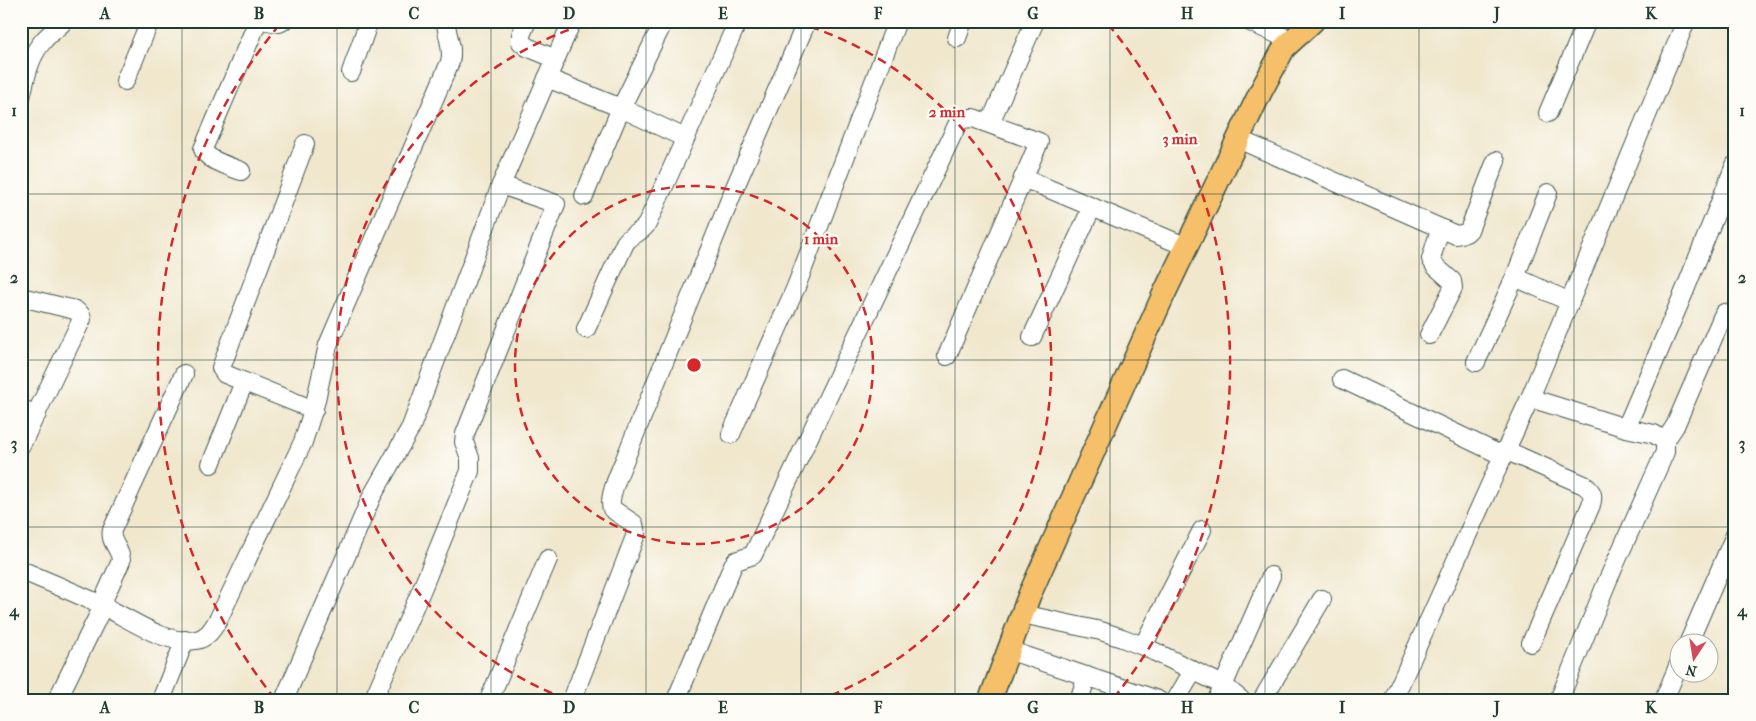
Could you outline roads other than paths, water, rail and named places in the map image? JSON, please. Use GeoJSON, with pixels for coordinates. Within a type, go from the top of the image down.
{"type":"FeatureCollection","features":[{"type":"Feature","properties":{"kind":"main road"},"geometry":{"type":"LineString","coordinates":[[990,700],[1022,614],[1163,296],[1284,48],[1313,21]]}},
{"type":"Feature","properties":{"kind":"street"},"geometry":{"type":"LineString","coordinates":[[21,98],[27,71],[28,49],[45,38],[64,21]]}},
{"type":"Feature","properties":{"kind":"street"},"geometry":{"type":"LineString","coordinates":[[125,81],[150,21]]}},
{"type":"Feature","properties":{"kind":"street"},"geometry":{"type":"LineString","coordinates":[[241,171],[209,157],[204,153],[203,149],[258,21]]}},
{"type":"Feature","properties":{"kind":"street"},"geometry":{"type":"LineString","coordinates":[[267,21],[274,23],[282,21]]}},
{"type":"Feature","properties":{"kind":"street"},"geometry":{"type":"LineString","coordinates":[[351,72],[370,21]]}},
{"type":"Feature","properties":{"kind":"street"},"geometry":{"type":"LineString","coordinates":[[21,570],[102,605],[165,636],[196,640],[205,637],[211,631],[303,442],[314,410],[328,345],[450,62],[452,50],[446,21]]}},
{"type":"Feature","properties":{"kind":"street"},"geometry":{"type":"LineString","coordinates":[[527,21],[521,35],[521,42],[527,47],[556,59]]}},
{"type":"Feature","properties":{"kind":"street"},"geometry":{"type":"LineString","coordinates":[[284,700],[372,496],[411,427],[501,185],[572,21]]}},
{"type":"Feature","properties":{"kind":"street"},"geometry":{"type":"LineString","coordinates":[[584,196],[621,108],[664,21]]}},
{"type":"Feature","properties":{"kind":"street"},"geometry":{"type":"LineString","coordinates":[[586,329],[625,243],[630,236],[642,230],[647,224],[738,21]]}},
{"type":"Feature","properties":{"kind":"street"},"geometry":{"type":"LineString","coordinates":[[572,700],[636,534],[634,524],[612,509],[612,494],[736,187],[807,21]]}},
{"type":"Feature","properties":{"kind":"street"},"geometry":{"type":"LineString","coordinates":[[731,434],[796,287],[898,21]]}},
{"type":"Feature","properties":{"kind":"street"},"geometry":{"type":"LineString","coordinates":[[957,38],[963,21]]}},
{"type":"Feature","properties":{"kind":"street"},"geometry":{"type":"LineString","coordinates":[[990,123],[1035,21]]}},
{"type":"Feature","properties":{"kind":"street"},"geometry":{"type":"LineString","coordinates":[[1248,21],[1292,41]]}},
{"type":"Feature","properties":{"kind":"street"},"geometry":{"type":"LineString","coordinates":[[1548,113],[1588,21]]}},
{"type":"Feature","properties":{"kind":"street"},"geometry":{"type":"LineString","coordinates":[[1393,700],[1530,398],[1686,21]]}},
{"type":"Feature","properties":{"kind":"street"},"geometry":{"type":"LineString","coordinates":[[547,78],[621,108],[685,138]]}},
{"type":"Feature","properties":{"kind":"street"},"geometry":{"type":"LineString","coordinates":[[676,700],[733,565],[736,561],[753,555],[958,123],[967,118],[990,123],[1039,142],[947,356]]}},
{"type":"Feature","properties":{"kind":"street"},"geometry":{"type":"LineString","coordinates":[[1238,139],[1456,235],[1461,235],[1469,230],[1496,161]]}},
{"type":"Feature","properties":{"kind":"street"},"geometry":{"type":"LineString","coordinates":[[305,144],[221,365],[221,370],[225,374],[314,410]]}},
{"type":"Feature","properties":{"kind":"street"},"geometry":{"type":"LineString","coordinates":[[1626,428],[1685,290],[1735,165]]}},
{"type":"Feature","properties":{"kind":"street"},"geometry":{"type":"LineString","coordinates":[[1023,178],[1187,247]]}},
{"type":"Feature","properties":{"kind":"street"},"geometry":{"type":"LineString","coordinates":[[373,700],[422,589],[470,471],[470,458],[464,442],[465,434],[556,204],[501,185]]}},
{"type":"Feature","properties":{"kind":"street"},"geometry":{"type":"LineString","coordinates":[[1476,362],[1515,277],[1548,193]]}},
{"type":"Feature","properties":{"kind":"street"},"geometry":{"type":"LineString","coordinates":[[1032,337],[1092,207]]}},
{"type":"Feature","properties":{"kind":"street"},"geometry":{"type":"LineString","coordinates":[[1429,335],[1453,288],[1452,281],[1435,266],[1431,259],[1440,229]]}},
{"type":"Feature","properties":{"kind":"street"},"geometry":{"type":"LineString","coordinates":[[1515,277],[1570,302]]}},
{"type":"Feature","properties":{"kind":"street"},"geometry":{"type":"LineString","coordinates":[[21,297],[75,310],[82,315],[79,327],[29,411],[21,445]]}},
{"type":"Feature","properties":{"kind":"street"},"geometry":{"type":"LineString","coordinates":[[1558,700],[1665,452],[1665,440],[1675,426],[1724,313]]}},
{"type":"Feature","properties":{"kind":"street"},"geometry":{"type":"LineString","coordinates":[[57,700],[121,561],[120,553],[111,538],[112,530],[184,374]]}},
{"type":"Feature","properties":{"kind":"street"},"geometry":{"type":"LineString","coordinates":[[1342,379],[1504,453],[1584,485],[1589,489],[1592,496],[1591,505],[1531,643]]}},
{"type":"Feature","properties":{"kind":"street"},"geometry":{"type":"LineString","coordinates":[[211,464],[244,382]]}},
{"type":"Feature","properties":{"kind":"street"},"geometry":{"type":"LineString","coordinates":[[1530,398],[1626,428],[1654,434],[1665,440]]}},
{"type":"Feature","properties":{"kind":"street"},"geometry":{"type":"LineString","coordinates":[[1143,646],[1202,530]]}},
{"type":"Feature","properties":{"kind":"street"},"geometry":{"type":"LineString","coordinates":[[1692,634],[1735,535]]}},
{"type":"Feature","properties":{"kind":"street"},"geometry":{"type":"LineString","coordinates":[[489,700],[548,559]]}},
{"type":"Feature","properties":{"kind":"street"},"geometry":{"type":"LineString","coordinates":[[1220,693],[1271,576]]}},
{"type":"Feature","properties":{"kind":"street"},"geometry":{"type":"LineString","coordinates":[[1262,700],[1322,599]]}},
{"type":"Feature","properties":{"kind":"street"},"geometry":{"type":"LineString","coordinates":[[1022,614],[1101,631],[1143,646],[1194,670],[1220,693],[1242,700]]}},
{"type":"Feature","properties":{"kind":"street"},"geometry":{"type":"LineString","coordinates":[[161,700],[185,640]]}},
{"type":"Feature","properties":{"kind":"street"},"geometry":{"type":"LineString","coordinates":[[1008,650],[1158,700]]}},
{"type":"Feature","properties":{"kind":"street"},"geometry":{"type":"LineString","coordinates":[[1176,700],[1194,670]]}},
{"type":"Feature","properties":{"kind":"street"},"geometry":{"type":"LineString","coordinates":[[1079,700],[1087,676]]}},
{"type":"Feature","properties":{"kind":"street"},"geometry":{"type":"LineString","coordinates":[[1664,700],[1671,684]]}}]}
